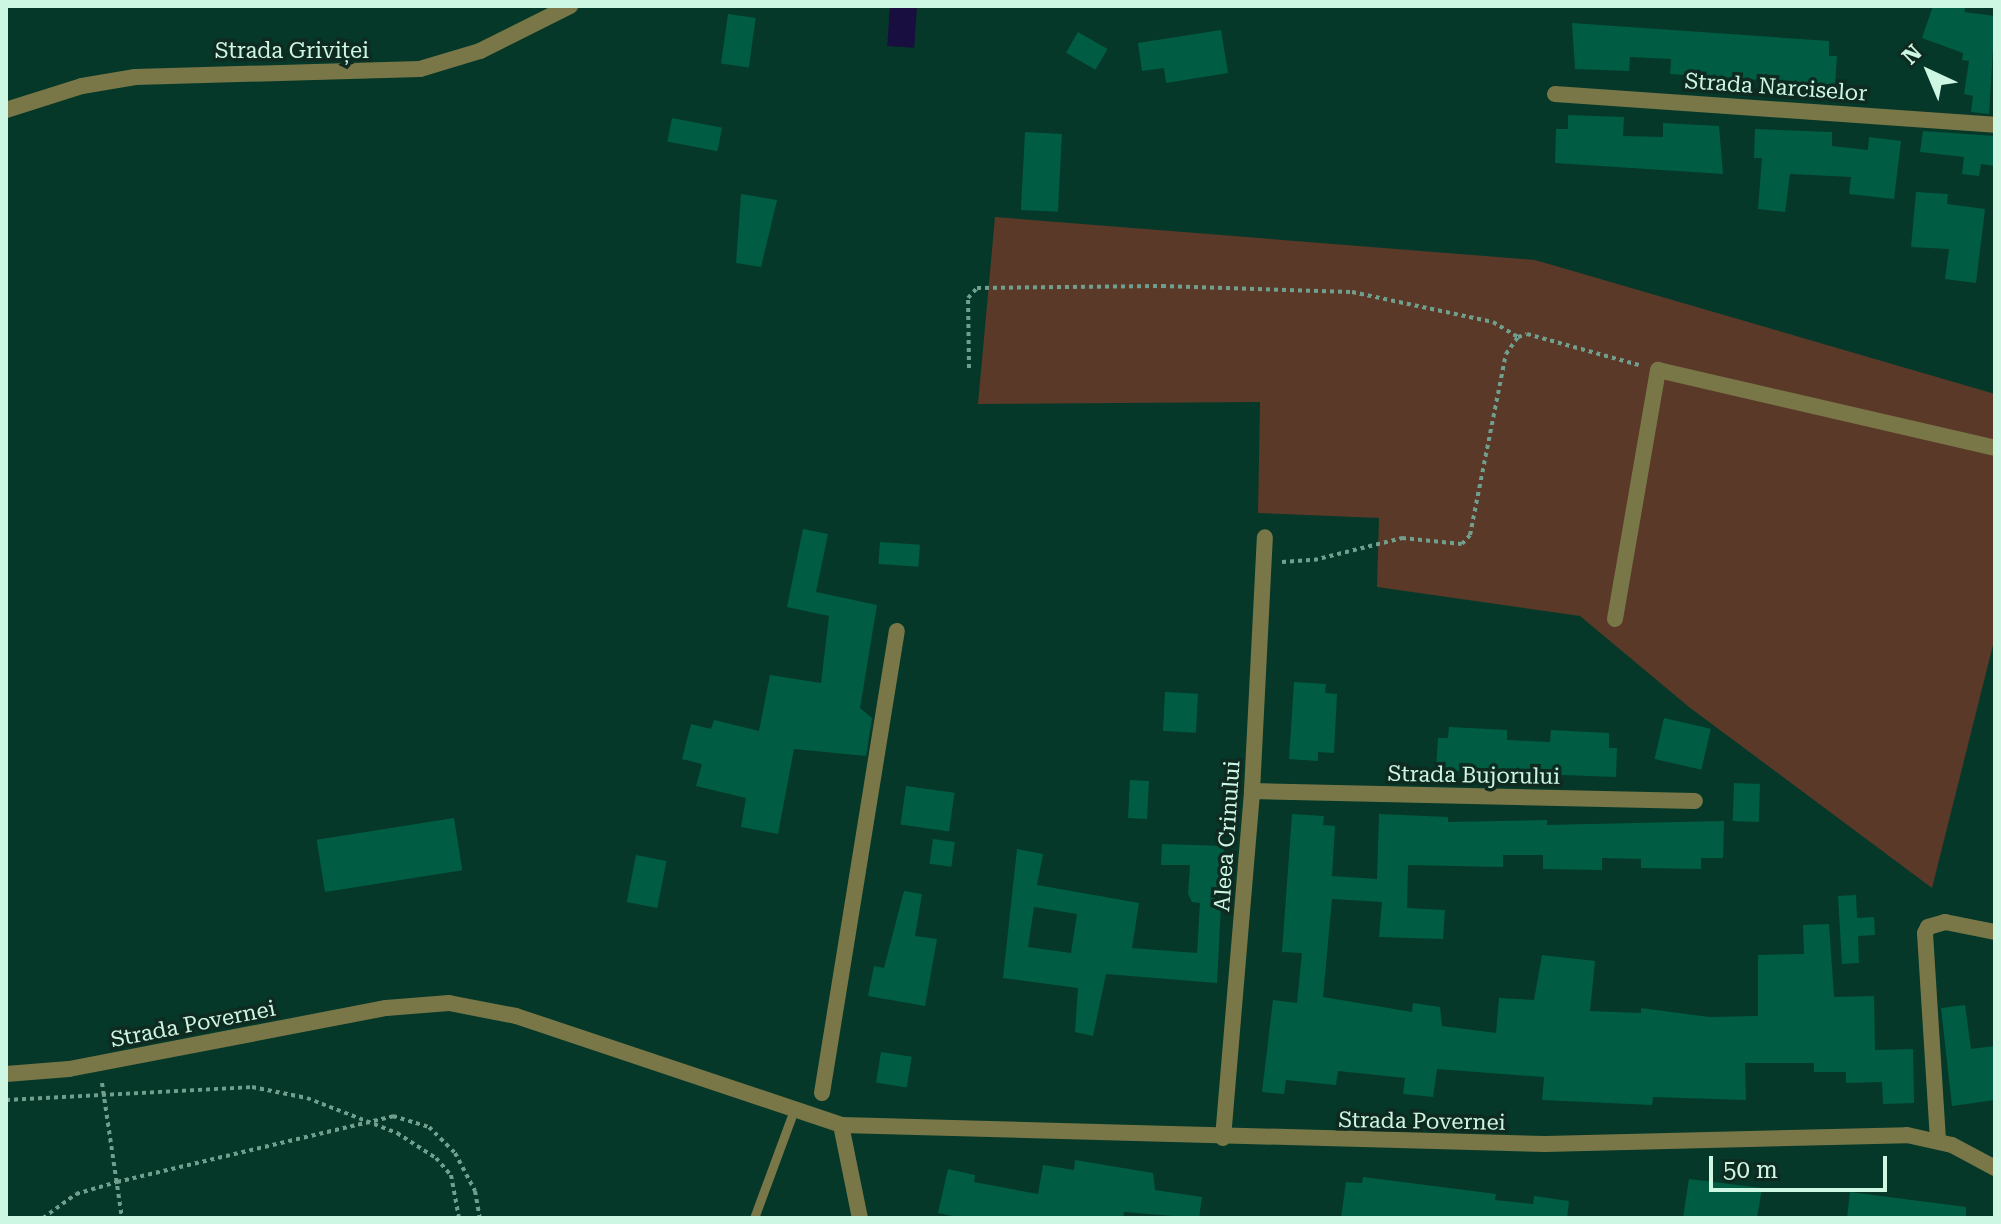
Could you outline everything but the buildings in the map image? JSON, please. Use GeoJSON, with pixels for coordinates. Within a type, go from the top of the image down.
{"type":"FeatureCollection","features":[{"type":"Feature","properties":{"kind":"street","name":"Strada Griviței"},"geometry":{"type":"LineString","coordinates":[[6,110],[82,86],[135,77],[420,69],[480,51],[570,6]]}},
{"type":"Feature","properties":{"kind":"street","name":"Strada Narciselor"},"geometry":{"type":"LineString","coordinates":[[1555,94],[1995,125]]}},
{"type":"Feature","properties":{"kind":"street"},"geometry":{"type":"LineString","coordinates":[[1615,619],[1658,370],[1995,448]]}},
{"type":"Feature","properties":{"kind":"street","name":"Aleea Crinului"},"geometry":{"type":"LineString","coordinates":[[1223,1138],[1252,791],[1265,537]]}},
{"type":"Feature","properties":{"kind":"street"},"geometry":{"type":"LineString","coordinates":[[822,1093],[897,631]]}},
{"type":"Feature","properties":{"kind":"street","name":"Strada Bujorului"},"geometry":{"type":"LineString","coordinates":[[1252,791],[1695,801]]}},
{"type":"Feature","properties":{"kind":"street"},"geometry":{"type":"LineString","coordinates":[[1938,1140],[1925,933],[1928,927],[1945,922],[1995,932]]}},
{"type":"Feature","properties":{"kind":"street","name":"Strada Povernei"},"geometry":{"type":"LineString","coordinates":[[6,1074],[100,1064],[386,1008],[449,1003],[489,1008],[841,1125],[1223,1138],[1667,1144],[1907,1135],[1938,1140],[1995,1168]]}},
{"type":"Feature","properties":{"kind":"street"},"geometry":{"type":"LineString","coordinates":[[841,1125],[860,1218]]}},
{"type":"Feature","properties":{"kind":"lane"},"geometry":{"type":"LineString","coordinates":[[818,1117],[822,1093]]}},
{"type":"Feature","properties":{"kind":"lane"},"geometry":{"type":"LineString","coordinates":[[754,1218],[794,1110]]}},
{"type":"Feature","properties":{"kind":"path"},"geometry":{"type":"LineString","coordinates":[[969,368],[968,298],[977,288],[1162,286],[1352,292],[1493,322],[1518,337]]}},
{"type":"Feature","properties":{"kind":"path"},"geometry":{"type":"LineString","coordinates":[[1276,562],[1314,560],[1402,538],[1462,544],[1470,535],[1506,354],[1518,337],[1527,334],[1658,370]]}},
{"type":"Feature","properties":{"kind":"path"},"geometry":{"type":"LineString","coordinates":[[100,1064],[122,1218]]}},
{"type":"Feature","properties":{"kind":"path"},"geometry":{"type":"LineString","coordinates":[[6,1100],[104,1091],[252,1087],[307,1098],[364,1123],[397,1133],[436,1158],[451,1175],[459,1218]]}},
{"type":"Feature","properties":{"kind":"path"},"geometry":{"type":"LineString","coordinates":[[43,1218],[76,1194],[117,1182],[393,1116],[429,1127],[455,1153],[475,1191],[480,1218]]}},
{"type":"Feature","properties":{"kind":"shaded area"},"geometry":{"type":"Polygon","coordinates":[[[890,6],[917,8],[914,48],[887,46],[890,6]]]}},
{"type":"Feature","properties":{"kind":"shaded area"},"geometry":{"type":"Polygon","coordinates":[[[995,217],[1535,260],[1995,394],[1995,637],[1932,888],[1689,707],[1580,616],[1377,587],[1379,518],[1258,513],[1260,402],[978,404],[995,217]]]}}]}
